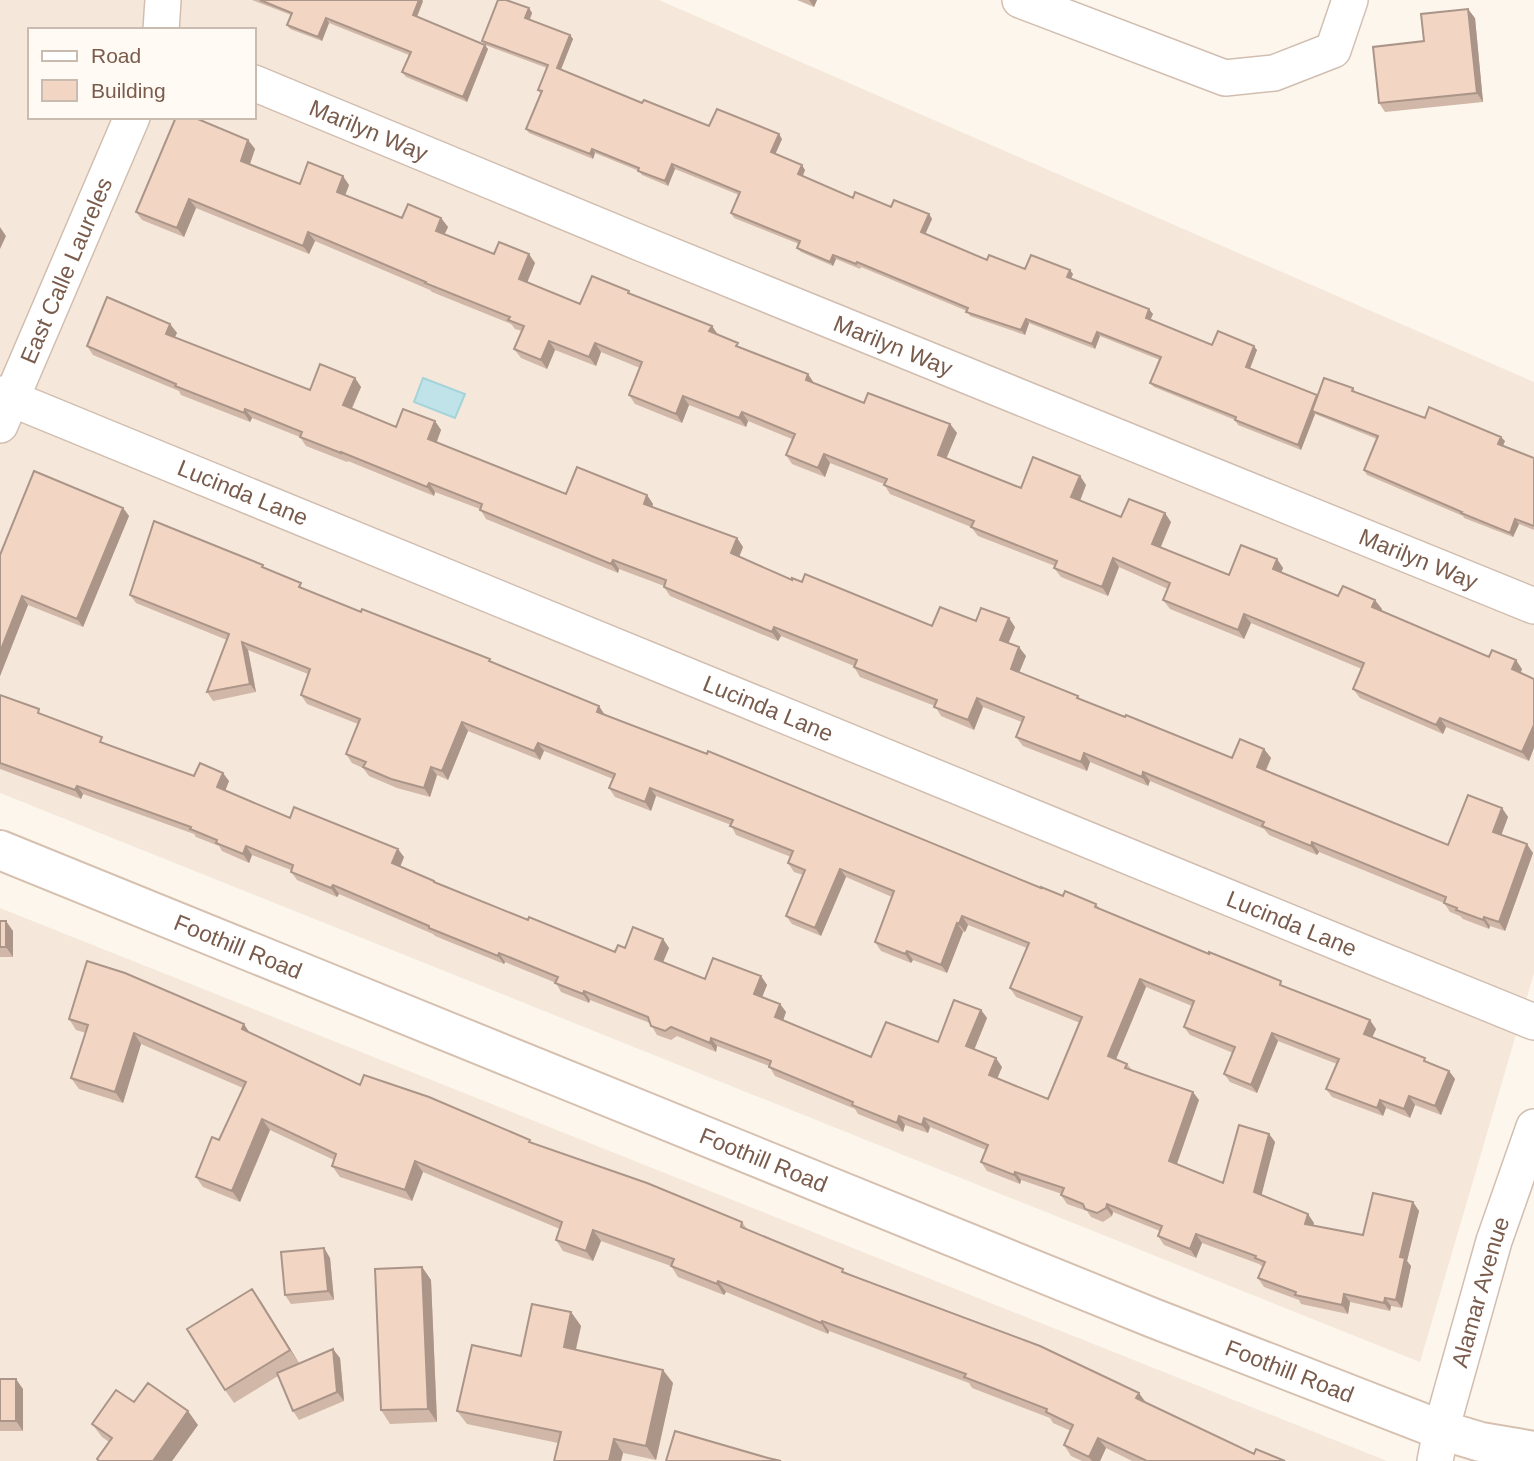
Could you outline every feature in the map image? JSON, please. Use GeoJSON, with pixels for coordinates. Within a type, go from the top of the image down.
{"type":"FeatureCollection","features":[{"type":"Feature","properties":{"kind":"main road","name":"Foothill Road"},"geometry":{"type":"LineString","coordinates":[[0,850],[1153,1318],[1438,1446],[1481,1441],[1534,1451]]}},
{"type":"Feature","properties":{"kind":"street"},"geometry":{"type":"LineString","coordinates":[[161,28],[163,0]]}},
{"type":"Feature","properties":{"kind":"street"},"geometry":{"type":"LineString","coordinates":[[1020,0],[1225,78],[1274,73],[1333,50],[1349,0]]}},
{"type":"Feature","properties":{"kind":"street","name":"Marilyn Way"},"geometry":{"type":"LineString","coordinates":[[256,84],[1534,606]]}},
{"type":"Feature","properties":{"kind":"street","name":"East Calle Laureles"},"geometry":{"type":"LineString","coordinates":[[4,406],[131,119]]}},
{"type":"Feature","properties":{"kind":"street","name":"Lucinda Lane"},"geometry":{"type":"LineString","coordinates":[[4,406],[542,614],[1234,901],[1534,1022]]}},
{"type":"Feature","properties":{"kind":"street","name":"Alamar Avenue"},"geometry":{"type":"LineString","coordinates":[[1438,1446],[1494,1241],[1534,1127]]}},
{"type":"Feature","properties":{"kind":"shaded area"},"geometry":{"type":"Polygon","coordinates":[[[0,0],[659,0],[1534,382],[1534,973],[1420,1362],[0,793],[0,0]]]}},
{"type":"Feature","properties":{"kind":"shaded area"},"geometry":{"type":"Polygon","coordinates":[[[0,908],[1387,1461],[0,1461],[0,908]]]}},
{"type":"Feature","properties":{"kind":"water"},"geometry":{"type":"Polygon","coordinates":[[[423,378],[465,394],[455,418],[414,402],[423,378]]]}},
{"type":"Feature","properties":{"kind":"building"},"geometry":{"type":"Polygon","coordinates":[[[260,0],[419,0],[413,15],[485,45],[463,97],[402,72],[411,52],[326,18],[318,37],[287,25],[292,13],[260,0]]]}},
{"type":"Feature","properties":{"kind":"building"},"geometry":{"type":"Polygon","coordinates":[[[498,0],[529,8],[525,18],[570,35],[557,68],[642,103],[644,100],[709,126],[717,109],[779,134],[771,152],[802,165],[798,174],[853,198],[855,192],[891,207],[894,200],[929,214],[921,232],[987,260],[989,255],[1025,269],[1031,255],[1070,270],[1067,277],[1149,309],[1146,318],[1212,345],[1218,331],[1254,346],[1246,367],[1317,395],[1298,445],[1150,383],[1161,357],[1097,332],[1092,344],[1026,319],[1021,330],[966,312],[968,308],[857,262],[856,264],[833,255],[830,262],[797,248],[800,241],[731,213],[740,192],[672,164],[665,181],[592,149],[590,154],[526,129],[542,91],[538,90],[548,65],[482,41],[498,0]]]}},
{"type":"Feature","properties":{"kind":"building"},"geometry":{"type":"Polygon","coordinates":[[[1468,9],[1477,93],[1379,103],[1373,47],[1424,41],[1421,14],[1468,9]]]}},
{"type":"Feature","properties":{"kind":"building"},"geometry":{"type":"Polygon","coordinates":[[[175,119],[198,119],[248,140],[241,161],[300,184],[308,162],[343,176],[337,192],[402,218],[408,204],[441,218],[436,231],[494,254],[499,242],[529,254],[519,279],[580,304],[592,276],[712,326],[709,331],[738,343],[736,346],[808,374],[806,380],[864,403],[868,393],[950,424],[938,455],[1021,488],[1033,457],[1080,476],[1071,497],[1121,517],[1129,499],[1165,513],[1152,544],[1229,575],[1241,545],[1277,559],[1273,569],[1338,596],[1343,586],[1375,600],[1372,607],[1489,657],[1492,650],[1516,660],[1512,669],[1534,679],[1534,725],[1522,752],[1440,718],[1436,725],[1353,689],[1364,663],[1244,614],[1238,630],[1163,600],[1170,583],[1113,558],[1102,587],[1054,568],[1057,561],[971,527],[974,521],[884,485],[887,479],[824,454],[818,468],[786,455],[795,434],[742,412],[739,418],[683,396],[676,414],[629,395],[642,362],[595,343],[589,357],[549,341],[541,360],[514,349],[524,326],[508,320],[510,317],[308,232],[303,246],[189,199],[177,228],[136,212],[175,119]]]}},
{"type":"Feature","properties":{"kind":"building"},"geometry":{"type":"Polygon","coordinates":[[[107,297],[170,324],[166,334],[310,390],[320,364],[355,378],[343,405],[396,427],[403,409],[435,421],[428,439],[566,494],[577,467],[647,495],[644,504],[737,538],[731,553],[792,580],[802,582],[805,574],[932,626],[940,607],[976,621],[981,608],[1009,618],[1000,640],[1019,647],[1011,669],[1078,696],[1077,698],[1232,758],[1240,739],[1264,749],[1257,767],[1448,845],[1468,795],[1502,808],[1493,832],[1527,844],[1499,922],[1484,917],[1483,920],[1456,910],[1457,908],[1444,903],[1446,897],[1312,842],[1311,846],[1262,826],[1264,822],[1143,772],[1142,777],[1084,753],[1081,762],[1016,737],[1024,717],[977,698],[968,720],[934,707],[937,700],[854,667],[857,660],[774,627],[772,632],[664,587],[666,580],[613,560],[611,564],[480,510],[482,504],[429,483],[427,487],[300,437],[302,432],[245,409],[244,413],[175,386],[176,384],[87,346],[107,297]]]}},
{"type":"Feature","properties":{"kind":"building"},"geometry":{"type":"Polygon","coordinates":[[[1324,378],[1425,418],[1429,407],[1501,437],[1498,444],[1534,458],[1534,526],[1515,519],[1510,533],[1364,470],[1378,436],[1312,411],[1324,378]]]}},
{"type":"Feature","properties":{"kind":"building"},"geometry":{"type":"Polygon","coordinates":[[[34,471],[123,508],[77,619],[22,596],[0,652],[0,555],[34,471]]]}},
{"type":"Feature","properties":{"kind":"building"},"geometry":{"type":"Polygon","coordinates":[[[154,521],[263,565],[262,567],[301,583],[299,587],[490,659],[489,661],[599,706],[597,712],[707,754],[708,751],[1041,888],[1063,896],[1065,891],[1096,904],[1095,907],[1281,981],[1280,985],[1370,1020],[1364,1034],[1425,1058],[1424,1061],[1449,1071],[1435,1106],[1409,1096],[1404,1109],[1380,1100],[1377,1108],[1326,1089],[1339,1059],[1272,1033],[1251,1085],[1224,1074],[1235,1047],[1184,1027],[1194,1001],[1140,979],[1108,1056],[1127,1064],[1125,1068],[1193,1092],[1169,1161],[1223,1183],[1239,1125],[1269,1134],[1254,1192],[1308,1214],[1305,1224],[1363,1235],[1373,1193],[1413,1202],[1400,1257],[1405,1258],[1396,1300],[1385,1298],[1384,1303],[1344,1294],[1342,1305],[1295,1295],[1296,1292],[1258,1278],[1265,1262],[1255,1258],[1256,1256],[1196,1234],[1190,1249],[1158,1236],[1162,1226],[1107,1204],[1106,1208],[1097,1213],[1085,1209],[1083,1204],[1061,1195],[1064,1188],[1015,1172],[1014,1175],[981,1162],[988,1145],[924,1118],[922,1125],[899,1116],[897,1123],[769,1067],[771,1061],[711,1038],[710,1043],[671,1027],[665,1031],[651,1026],[648,1017],[584,991],[583,994],[555,983],[558,977],[429,928],[333,885],[331,888],[291,872],[293,865],[246,846],[243,854],[216,843],[217,840],[190,829],[191,827],[77,786],[75,790],[0,763],[0,695],[39,709],[38,713],[102,737],[100,742],[194,776],[200,763],[223,773],[217,787],[290,818],[294,807],[398,849],[392,863],[528,920],[529,917],[615,952],[618,945],[625,948],[633,927],[663,939],[655,959],[705,979],[713,958],[761,976],[754,994],[780,1004],[775,1017],[871,1057],[886,1022],[938,1042],[954,1000],[981,1010],[966,1046],[996,1058],[989,1075],[1048,1099],[1082,1017],[1010,988],[1029,943],[962,916],[941,965],[907,951],[905,954],[875,942],[894,891],[840,869],[815,928],[786,916],[805,870],[788,863],[793,851],[730,826],[733,820],[650,788],[645,802],[609,788],[615,774],[538,743],[534,751],[462,722],[442,771],[431,767],[424,788],[391,779],[363,767],[366,762],[346,754],[360,719],[301,695],[310,669],[242,642],[250,684],[207,692],[229,634],[130,595],[154,521]]]}},
{"type":"Feature","properties":{"kind":"building"},"geometry":{"type":"Polygon","coordinates":[[[0,921],[6,921],[6,947],[0,947],[0,921]]]}},
{"type":"Feature","properties":{"kind":"building"},"geometry":{"type":"Polygon","coordinates":[[[87,961],[125,973],[244,1024],[242,1029],[360,1085],[364,1075],[429,1097],[530,1140],[529,1142],[647,1183],[742,1222],[741,1227],[843,1269],[842,1272],[1040,1346],[1139,1393],[1136,1398],[1254,1454],[1256,1449],[1285,1461],[1147,1461],[1098,1438],[1089,1457],[1064,1445],[1073,1425],[1046,1412],[1047,1409],[964,1377],[966,1374],[822,1321],[821,1323],[718,1281],[717,1284],[671,1266],[674,1259],[593,1230],[586,1251],[556,1240],[562,1222],[415,1161],[405,1190],[332,1166],[336,1154],[262,1119],[232,1191],[196,1177],[212,1137],[219,1140],[246,1082],[134,1033],[115,1092],[71,1078],[88,1025],[69,1019],[87,961]]]}},
{"type":"Feature","properties":{"kind":"building"},"geometry":{"type":"Polygon","coordinates":[[[324,1248],[328,1291],[285,1295],[281,1252],[324,1248]]]}},
{"type":"Feature","properties":{"kind":"building"},"geometry":{"type":"Polygon","coordinates":[[[422,1267],[428,1409],[381,1410],[375,1269],[422,1267]]]}},
{"type":"Feature","properties":{"kind":"building"},"geometry":{"type":"Polygon","coordinates":[[[252,1289],[290,1350],[225,1390],[187,1329],[252,1289]]]}},
{"type":"Feature","properties":{"kind":"building"},"geometry":{"type":"Polygon","coordinates":[[[532,1304],[571,1312],[564,1347],[663,1370],[646,1446],[614,1439],[609,1461],[554,1461],[561,1432],[457,1411],[472,1345],[521,1356],[532,1304]]]}},
{"type":"Feature","properties":{"kind":"building"},"geometry":{"type":"Polygon","coordinates":[[[333,1349],[337,1392],[293,1411],[277,1373],[333,1349]]]}},
{"type":"Feature","properties":{"kind":"building"},"geometry":{"type":"Polygon","coordinates":[[[0,1379],[16,1379],[16,1421],[0,1421],[0,1379]]]}},
{"type":"Feature","properties":{"kind":"building"},"geometry":{"type":"Polygon","coordinates":[[[148,1383],[188,1411],[153,1461],[99,1461],[97,1459],[112,1438],[92,1424],[116,1390],[134,1402],[148,1383]]]}},
{"type":"Feature","properties":{"kind":"building"},"geometry":{"type":"Polygon","coordinates":[[[675,1431],[768,1458],[781,1461],[666,1461],[675,1431]]]}}]}
